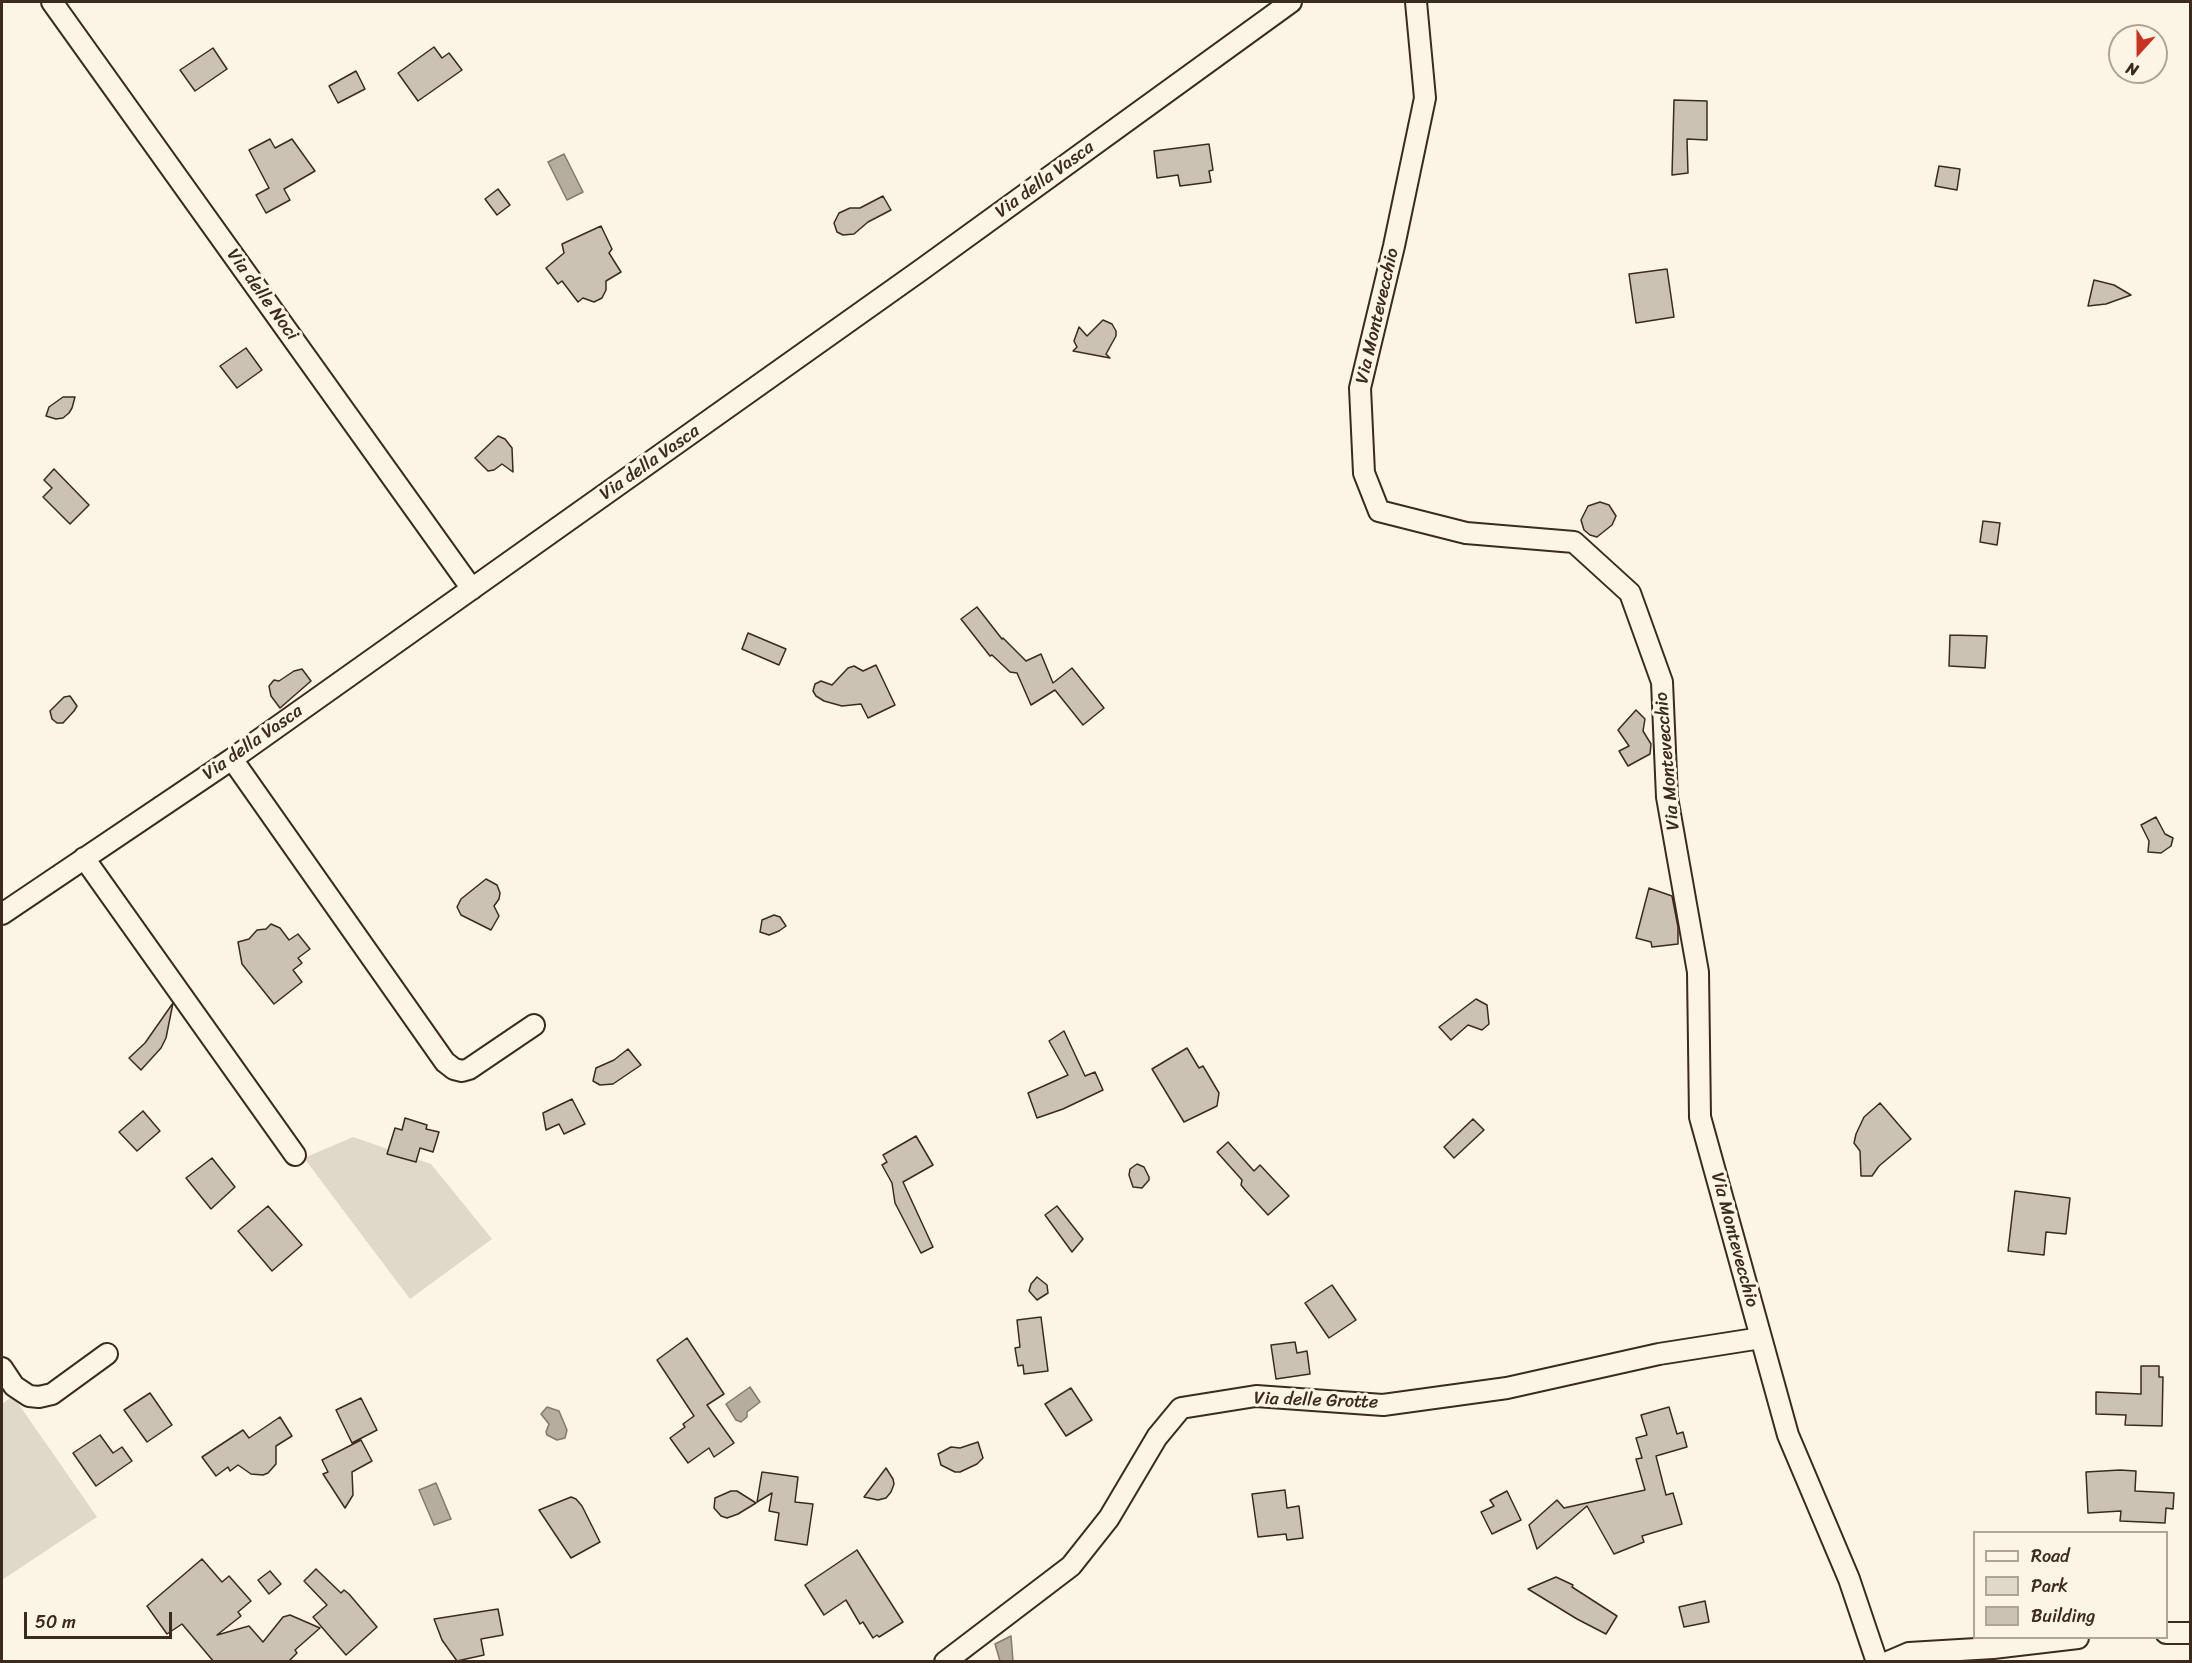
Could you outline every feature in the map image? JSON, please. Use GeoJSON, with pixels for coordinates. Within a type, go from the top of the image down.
{"type":"FeatureCollection","features":[{"type":"Feature","properties":{"kind":"street","name":"Via delle Noci"},"geometry":{"type":"LineString","coordinates":[[51,2],[472,589]]}},
{"type":"Feature","properties":{"kind":"street","name":"Via della Vasca"},"geometry":{"type":"LineString","coordinates":[[2,914],[232,759],[921,270],[1291,2]]}},
{"type":"Feature","properties":{"kind":"street","name":"Via Montevecchio"},"geometry":{"type":"LineString","coordinates":[[1416,2],[1425,98],[1394,246],[1360,388],[1365,473],[1379,511],[1466,533],[1574,542],[1630,593],[1662,682],[1667,797],[1698,972],[1700,1117],[1788,1435],[1849,1579],[1877,1662]]}},
{"type":"Feature","properties":{"kind":"street"},"geometry":{"type":"LineString","coordinates":[[232,759],[445,1062],[454,1069],[462,1071],[469,1069],[534,1025]]}},
{"type":"Feature","properties":{"kind":"street"},"geometry":{"type":"LineString","coordinates":[[84,858],[295,1155]]}},
{"type":"Feature","properties":{"kind":"street","name":"Via delle Grotte"},"geometry":{"type":"LineString","coordinates":[[945,1662],[1071,1566],[1109,1518],[1157,1437],[1181,1408],[1256,1396],[1383,1405],[1507,1388],[1659,1354],[1761,1338]]}},
{"type":"Feature","properties":{"kind":"street"},"geometry":{"type":"LineString","coordinates":[[2,1368],[14,1386],[29,1396],[39,1397],[52,1394],[107,1354]]}},
{"type":"Feature","properties":{"kind":"street"},"geometry":{"type":"LineString","coordinates":[[2168,1634],[2190,1633]]}},
{"type":"Feature","properties":{"kind":"street"},"geometry":{"type":"LineString","coordinates":[[1888,1662],[1909,1653],[1993,1648],[2070,1639]]}},
{"type":"Feature","properties":{"kind":"green space"},"geometry":{"type":"Polygon","coordinates":[[[353,1137],[431,1164],[492,1239],[410,1299],[304,1158],[353,1137]]]}},
{"type":"Feature","properties":{"kind":"green space"},"geometry":{"type":"Polygon","coordinates":[[[13,1396],[97,1517],[2,1580],[2,1404],[13,1396]]]}},
{"type":"Feature","properties":{"kind":"shaded area"},"geometry":{"type":"Polygon","coordinates":[[[564,154],[583,192],[567,200],[548,162],[564,154]]]}},
{"type":"Feature","properties":{"kind":"shaded area"},"geometry":{"type":"Polygon","coordinates":[[[750,1387],[760,1402],[747,1412],[747,1417],[741,1422],[736,1420],[726,1404],[750,1387]]]}},
{"type":"Feature","properties":{"kind":"shaded area"},"geometry":{"type":"Polygon","coordinates":[[[547,1407],[559,1411],[567,1430],[565,1438],[557,1440],[547,1435],[549,1424],[541,1414],[547,1407]]]}},
{"type":"Feature","properties":{"kind":"shaded area"},"geometry":{"type":"Polygon","coordinates":[[[436,1483],[451,1519],[434,1525],[419,1490],[436,1483]]]}},
{"type":"Feature","properties":{"kind":"shaded area"},"geometry":{"type":"Polygon","coordinates":[[[1011,1636],[1013,1661],[1000,1661],[995,1644],[1011,1636]]]}},
{"type":"Feature","properties":{"kind":"building"},"geometry":{"type":"Polygon","coordinates":[[[434,47],[442,58],[449,53],[462,70],[418,101],[398,73],[434,47]]]}},
{"type":"Feature","properties":{"kind":"building"},"geometry":{"type":"Polygon","coordinates":[[[213,48],[227,69],[195,91],[180,70],[213,48]]]}},
{"type":"Feature","properties":{"kind":"building"},"geometry":{"type":"Polygon","coordinates":[[[356,71],[365,89],[338,103],[329,86],[356,71]]]}},
{"type":"Feature","properties":{"kind":"building"},"geometry":{"type":"Polygon","coordinates":[[[1674,100],[1707,101],[1707,140],[1687,139],[1688,173],[1672,175],[1674,100]]]}},
{"type":"Feature","properties":{"kind":"building"},"geometry":{"type":"Polygon","coordinates":[[[270,139],[275,148],[292,139],[315,171],[284,189],[290,200],[266,213],[256,195],[269,188],[249,150],[270,139]]]}},
{"type":"Feature","properties":{"kind":"building"},"geometry":{"type":"Polygon","coordinates":[[[1209,144],[1213,170],[1209,171],[1211,182],[1180,186],[1178,175],[1157,178],[1154,151],[1209,144]]]}},
{"type":"Feature","properties":{"kind":"building"},"geometry":{"type":"Polygon","coordinates":[[[1939,166],[1960,169],[1957,190],[1935,186],[1939,166]]]}},
{"type":"Feature","properties":{"kind":"building"},"geometry":{"type":"Polygon","coordinates":[[[498,189],[510,205],[497,215],[485,199],[498,189]]]}},
{"type":"Feature","properties":{"kind":"building"},"geometry":{"type":"Polygon","coordinates":[[[883,196],[891,210],[868,222],[854,234],[843,235],[837,232],[834,223],[839,213],[850,208],[860,208],[883,196]]]}},
{"type":"Feature","properties":{"kind":"building"},"geometry":{"type":"Polygon","coordinates":[[[601,226],[612,249],[609,253],[621,272],[606,281],[606,290],[602,298],[594,302],[583,298],[578,302],[562,281],[558,284],[546,268],[564,253],[562,244],[601,226]]]}},
{"type":"Feature","properties":{"kind":"building"},"geometry":{"type":"Polygon","coordinates":[[[1667,269],[1674,317],[1636,323],[1629,274],[1667,269]]]}},
{"type":"Feature","properties":{"kind":"building"},"geometry":{"type":"Polygon","coordinates":[[[2094,280],[2114,285],[2131,295],[2106,304],[2088,306],[2094,280]]]}},
{"type":"Feature","properties":{"kind":"building"},"geometry":{"type":"Polygon","coordinates":[[[1103,320],[1112,324],[1116,331],[1116,336],[1106,354],[1110,358],[1073,351],[1077,347],[1074,341],[1079,327],[1087,336],[1103,320]]]}},
{"type":"Feature","properties":{"kind":"building"},"geometry":{"type":"Polygon","coordinates":[[[246,348],[262,370],[237,388],[220,366],[246,348]]]}},
{"type":"Feature","properties":{"kind":"building"},"geometry":{"type":"Polygon","coordinates":[[[63,397],[75,397],[69,413],[63,418],[56,419],[46,416],[49,407],[63,397]]]}},
{"type":"Feature","properties":{"kind":"building"},"geometry":{"type":"Polygon","coordinates":[[[498,436],[505,439],[512,448],[513,472],[502,464],[488,471],[475,458],[498,436]]]}},
{"type":"Feature","properties":{"kind":"building"},"geometry":{"type":"Polygon","coordinates":[[[54,469],[89,505],[70,524],[43,497],[52,488],[44,480],[54,469]]]}},
{"type":"Feature","properties":{"kind":"building"},"geometry":{"type":"Polygon","coordinates":[[[1600,502],[1609,505],[1616,516],[1612,525],[1597,537],[1584,530],[1581,520],[1588,506],[1600,502]]]}},
{"type":"Feature","properties":{"kind":"building"},"geometry":{"type":"Polygon","coordinates":[[[1983,521],[2000,523],[1997,545],[1980,542],[1983,521]]]}},
{"type":"Feature","properties":{"kind":"building"},"geometry":{"type":"Polygon","coordinates":[[[977,607],[1002,639],[1026,661],[1041,654],[1053,683],[1072,668],[1104,708],[1083,725],[1055,690],[1031,705],[1017,673],[1010,672],[992,655],[990,656],[961,619],[977,607]]]}},
{"type":"Feature","properties":{"kind":"building"},"geometry":{"type":"Polygon","coordinates":[[[748,633],[786,649],[779,665],[742,649],[748,633]]]}},
{"type":"Feature","properties":{"kind":"building"},"geometry":{"type":"Polygon","coordinates":[[[1950,635],[1987,636],[1985,668],[1949,666],[1950,635]]]}},
{"type":"Feature","properties":{"kind":"building"},"geometry":{"type":"Polygon","coordinates":[[[876,665],[895,705],[868,718],[861,704],[842,706],[824,701],[813,691],[815,684],[821,681],[832,685],[848,668],[854,666],[863,671],[876,665]]]}},
{"type":"Feature","properties":{"kind":"building"},"geometry":{"type":"Polygon","coordinates":[[[302,669],[311,681],[280,708],[271,696],[269,686],[274,680],[279,681],[294,671],[302,669]]]}},
{"type":"Feature","properties":{"kind":"building"},"geometry":{"type":"Polygon","coordinates":[[[70,696],[77,706],[63,723],[57,723],[52,719],[50,711],[64,697],[70,696]]]}},
{"type":"Feature","properties":{"kind":"building"},"geometry":{"type":"Polygon","coordinates":[[[1636,710],[1645,719],[1643,731],[1651,744],[1650,754],[1628,766],[1619,751],[1629,746],[1618,730],[1636,710]]]}},
{"type":"Feature","properties":{"kind":"building"},"geometry":{"type":"Polygon","coordinates":[[[2156,817],[2165,834],[2173,838],[2171,846],[2161,853],[2148,852],[2149,841],[2141,825],[2156,817]]]}},
{"type":"Feature","properties":{"kind":"building"},"geometry":{"type":"Polygon","coordinates":[[[486,879],[497,885],[500,893],[494,906],[499,916],[491,930],[461,915],[457,907],[461,899],[486,879]]]}},
{"type":"Feature","properties":{"kind":"building"},"geometry":{"type":"Polygon","coordinates":[[[1649,888],[1672,896],[1678,927],[1678,944],[1652,947],[1651,942],[1636,938],[1649,888]]]}},
{"type":"Feature","properties":{"kind":"building"},"geometry":{"type":"Polygon","coordinates":[[[774,915],[780,917],[786,926],[769,935],[760,932],[762,920],[774,915]]]}},
{"type":"Feature","properties":{"kind":"building"},"geometry":{"type":"Polygon","coordinates":[[[271,924],[280,928],[289,940],[298,934],[310,949],[298,958],[302,963],[293,970],[302,982],[274,1004],[242,964],[238,942],[249,939],[257,930],[266,929],[271,924]]]}},
{"type":"Feature","properties":{"kind":"building"},"geometry":{"type":"Polygon","coordinates":[[[1476,999],[1487,1005],[1489,1024],[1482,1030],[1468,1025],[1451,1040],[1439,1027],[1476,999]]]}},
{"type":"Feature","properties":{"kind":"building"},"geometry":{"type":"Polygon","coordinates":[[[173,1003],[166,1038],[161,1048],[141,1070],[129,1058],[145,1043],[173,1003]]]}},
{"type":"Feature","properties":{"kind":"building"},"geometry":{"type":"Polygon","coordinates":[[[1064,1031],[1085,1076],[1095,1072],[1103,1090],[1063,1109],[1037,1118],[1028,1093],[1068,1075],[1049,1041],[1064,1031]]]}},
{"type":"Feature","properties":{"kind":"building"},"geometry":{"type":"Polygon","coordinates":[[[1187,1048],[1199,1068],[1203,1066],[1219,1093],[1217,1106],[1184,1122],[1152,1069],[1187,1048]]]}},
{"type":"Feature","properties":{"kind":"building"},"geometry":{"type":"Polygon","coordinates":[[[628,1049],[641,1065],[613,1084],[600,1085],[593,1081],[596,1068],[614,1060],[628,1049]]]}},
{"type":"Feature","properties":{"kind":"building"},"geometry":{"type":"Polygon","coordinates":[[[572,1099],[585,1124],[564,1134],[559,1124],[546,1130],[543,1113],[572,1099]]]}},
{"type":"Feature","properties":{"kind":"building"},"geometry":{"type":"Polygon","coordinates":[[[1880,1103],[1911,1139],[1879,1166],[1872,1176],[1861,1176],[1860,1151],[1854,1143],[1856,1134],[1864,1117],[1880,1103]]]}},
{"type":"Feature","properties":{"kind":"building"},"geometry":{"type":"Polygon","coordinates":[[[143,1111],[160,1131],[137,1151],[119,1132],[143,1111]]]}},
{"type":"Feature","properties":{"kind":"building"},"geometry":{"type":"Polygon","coordinates":[[[405,1118],[427,1125],[426,1129],[439,1132],[433,1152],[420,1148],[416,1162],[387,1154],[395,1128],[402,1130],[405,1118]]]}},
{"type":"Feature","properties":{"kind":"building"},"geometry":{"type":"Polygon","coordinates":[[[1473,1119],[1484,1130],[1454,1158],[1444,1147],[1473,1119]]]}},
{"type":"Feature","properties":{"kind":"building"},"geometry":{"type":"Polygon","coordinates":[[[916,1136],[933,1165],[903,1182],[933,1247],[921,1253],[895,1203],[892,1183],[882,1165],[887,1162],[883,1155],[916,1136]]]}},
{"type":"Feature","properties":{"kind":"building"},"geometry":{"type":"Polygon","coordinates":[[[1228,1142],[1254,1171],[1260,1165],[1289,1196],[1268,1215],[1241,1185],[1242,1180],[1217,1152],[1228,1142]]]}},
{"type":"Feature","properties":{"kind":"building"},"geometry":{"type":"Polygon","coordinates":[[[212,1158],[235,1187],[211,1209],[186,1178],[212,1158]]]}},
{"type":"Feature","properties":{"kind":"building"},"geometry":{"type":"Polygon","coordinates":[[[1137,1164],[1144,1167],[1149,1177],[1142,1188],[1133,1187],[1129,1175],[1130,1169],[1137,1164]]]}},
{"type":"Feature","properties":{"kind":"building"},"geometry":{"type":"Polygon","coordinates":[[[2015,1191],[2070,1198],[2066,1234],[2046,1232],[2044,1255],[2008,1251],[2015,1191]]]}},
{"type":"Feature","properties":{"kind":"building"},"geometry":{"type":"Polygon","coordinates":[[[268,1206],[302,1245],[272,1271],[238,1231],[268,1206]]]}},
{"type":"Feature","properties":{"kind":"building"},"geometry":{"type":"Polygon","coordinates":[[[1057,1206],[1083,1239],[1072,1252],[1045,1215],[1057,1206]]]}},
{"type":"Feature","properties":{"kind":"building"},"geometry":{"type":"Polygon","coordinates":[[[1037,1277],[1047,1285],[1048,1293],[1037,1300],[1029,1291],[1037,1277]]]}},
{"type":"Feature","properties":{"kind":"building"},"geometry":{"type":"Polygon","coordinates":[[[1332,1285],[1356,1320],[1329,1338],[1305,1303],[1332,1285]]]}},
{"type":"Feature","properties":{"kind":"building"},"geometry":{"type":"Polygon","coordinates":[[[1041,1317],[1048,1371],[1024,1374],[1023,1365],[1018,1366],[1015,1348],[1020,1347],[1017,1320],[1041,1317]]]}},
{"type":"Feature","properties":{"kind":"building"},"geometry":{"type":"Polygon","coordinates":[[[687,1338],[724,1394],[707,1405],[734,1443],[714,1457],[709,1448],[688,1463],[670,1438],[685,1427],[683,1424],[694,1416],[657,1360],[687,1338]]]}},
{"type":"Feature","properties":{"kind":"building"},"geometry":{"type":"Polygon","coordinates":[[[1295,1342],[1297,1353],[1307,1351],[1310,1374],[1276,1379],[1271,1345],[1295,1342]]]}},
{"type":"Feature","properties":{"kind":"building"},"geometry":{"type":"Polygon","coordinates":[[[2141,1366],[2159,1366],[2159,1377],[2163,1377],[2162,1426],[2125,1425],[2126,1415],[2096,1414],[2096,1392],[2141,1394],[2141,1366]]]}},
{"type":"Feature","properties":{"kind":"building"},"geometry":{"type":"Polygon","coordinates":[[[1071,1388],[1092,1420],[1066,1436],[1045,1404],[1071,1388]]]}},
{"type":"Feature","properties":{"kind":"building"},"geometry":{"type":"Polygon","coordinates":[[[150,1393],[172,1425],[147,1442],[124,1410],[150,1393]]]}},
{"type":"Feature","properties":{"kind":"building"},"geometry":{"type":"Polygon","coordinates":[[[361,1398],[377,1430],[352,1443],[336,1410],[361,1398]]]}},
{"type":"Feature","properties":{"kind":"building"},"geometry":{"type":"Polygon","coordinates":[[[1669,1407],[1677,1434],[1683,1432],[1687,1447],[1656,1456],[1666,1495],[1673,1493],[1682,1524],[1642,1536],[1644,1542],[1614,1554],[1587,1506],[1537,1549],[1529,1525],[1557,1500],[1564,1508],[1645,1490],[1636,1459],[1642,1458],[1636,1438],[1647,1435],[1641,1415],[1669,1407]]]}},
{"type":"Feature","properties":{"kind":"building"},"geometry":{"type":"Polygon","coordinates":[[[280,1417],[292,1436],[276,1446],[276,1464],[268,1473],[251,1474],[238,1465],[230,1471],[228,1467],[216,1476],[202,1457],[243,1430],[249,1438],[280,1417]]]}},
{"type":"Feature","properties":{"kind":"building"},"geometry":{"type":"Polygon","coordinates":[[[100,1435],[113,1453],[122,1447],[132,1461],[96,1486],[73,1453],[100,1435]]]}},
{"type":"Feature","properties":{"kind":"building"},"geometry":{"type":"Polygon","coordinates":[[[361,1440],[372,1461],[352,1472],[353,1495],[345,1508],[323,1474],[328,1472],[322,1460],[361,1440]]]}},
{"type":"Feature","properties":{"kind":"building"},"geometry":{"type":"Polygon","coordinates":[[[978,1442],[983,1458],[977,1464],[960,1472],[941,1465],[938,1454],[951,1447],[960,1448],[978,1442]]]}},
{"type":"Feature","properties":{"kind":"building"},"geometry":{"type":"Polygon","coordinates":[[[886,1468],[893,1479],[891,1492],[886,1498],[878,1500],[864,1497],[886,1468]]]}},
{"type":"Feature","properties":{"kind":"building"},"geometry":{"type":"Polygon","coordinates":[[[2136,1471],[2135,1491],[2174,1493],[2173,1509],[2166,1508],[2165,1523],[2120,1521],[2121,1511],[2088,1513],[2086,1472],[2136,1471]]]}},
{"type":"Feature","properties":{"kind":"building"},"geometry":{"type":"Polygon","coordinates":[[[762,1472],[798,1477],[795,1502],[813,1504],[807,1545],[775,1540],[779,1513],[769,1511],[772,1493],[757,1502],[762,1472]]]}},
{"type":"Feature","properties":{"kind":"building"},"geometry":{"type":"Polygon","coordinates":[[[1285,1490],[1287,1508],[1299,1506],[1303,1538],[1287,1540],[1286,1534],[1258,1537],[1252,1494],[1285,1490]]]}},
{"type":"Feature","properties":{"kind":"building"},"geometry":{"type":"Polygon","coordinates":[[[731,1491],[737,1491],[756,1503],[738,1514],[727,1518],[721,1516],[714,1508],[715,1498],[731,1491]]]}},
{"type":"Feature","properties":{"kind":"building"},"geometry":{"type":"Polygon","coordinates":[[[1507,1491],[1521,1520],[1492,1534],[1481,1512],[1494,1506],[1490,1500],[1507,1491]]]}},
{"type":"Feature","properties":{"kind":"building"},"geometry":{"type":"Polygon","coordinates":[[[571,1497],[582,1506],[600,1542],[571,1558],[539,1510],[571,1497]]]}},
{"type":"Feature","properties":{"kind":"building"},"geometry":{"type":"Polygon","coordinates":[[[857,1550],[903,1622],[879,1637],[877,1635],[873,1638],[863,1622],[860,1624],[846,1600],[824,1615],[805,1585],[857,1550]]]}},
{"type":"Feature","properties":{"kind":"building"},"geometry":{"type":"Polygon","coordinates":[[[202,1559],[222,1582],[229,1576],[251,1601],[238,1612],[241,1616],[217,1635],[249,1626],[263,1642],[283,1617],[290,1615],[320,1628],[295,1650],[297,1653],[288,1662],[214,1662],[182,1624],[167,1634],[147,1606],[202,1559]]]}},
{"type":"Feature","properties":{"kind":"building"},"geometry":{"type":"Polygon","coordinates":[[[316,1569],[341,1593],[344,1590],[349,1594],[377,1627],[346,1655],[313,1617],[327,1605],[304,1581],[316,1569]]]}},
{"type":"Feature","properties":{"kind":"building"},"geometry":{"type":"Polygon","coordinates":[[[270,1571],[281,1584],[269,1594],[258,1580],[270,1571]]]}},
{"type":"Feature","properties":{"kind":"building"},"geometry":{"type":"Polygon","coordinates":[[[1556,1577],[1573,1585],[1572,1587],[1617,1616],[1606,1634],[1528,1589],[1556,1577]]]}},
{"type":"Feature","properties":{"kind":"building"},"geometry":{"type":"Polygon","coordinates":[[[1705,1601],[1709,1622],[1684,1627],[1679,1607],[1705,1601]]]}},
{"type":"Feature","properties":{"kind":"building"},"geometry":{"type":"Polygon","coordinates":[[[498,1609],[503,1635],[481,1639],[484,1655],[457,1661],[442,1640],[434,1619],[498,1609]]]}}]}
